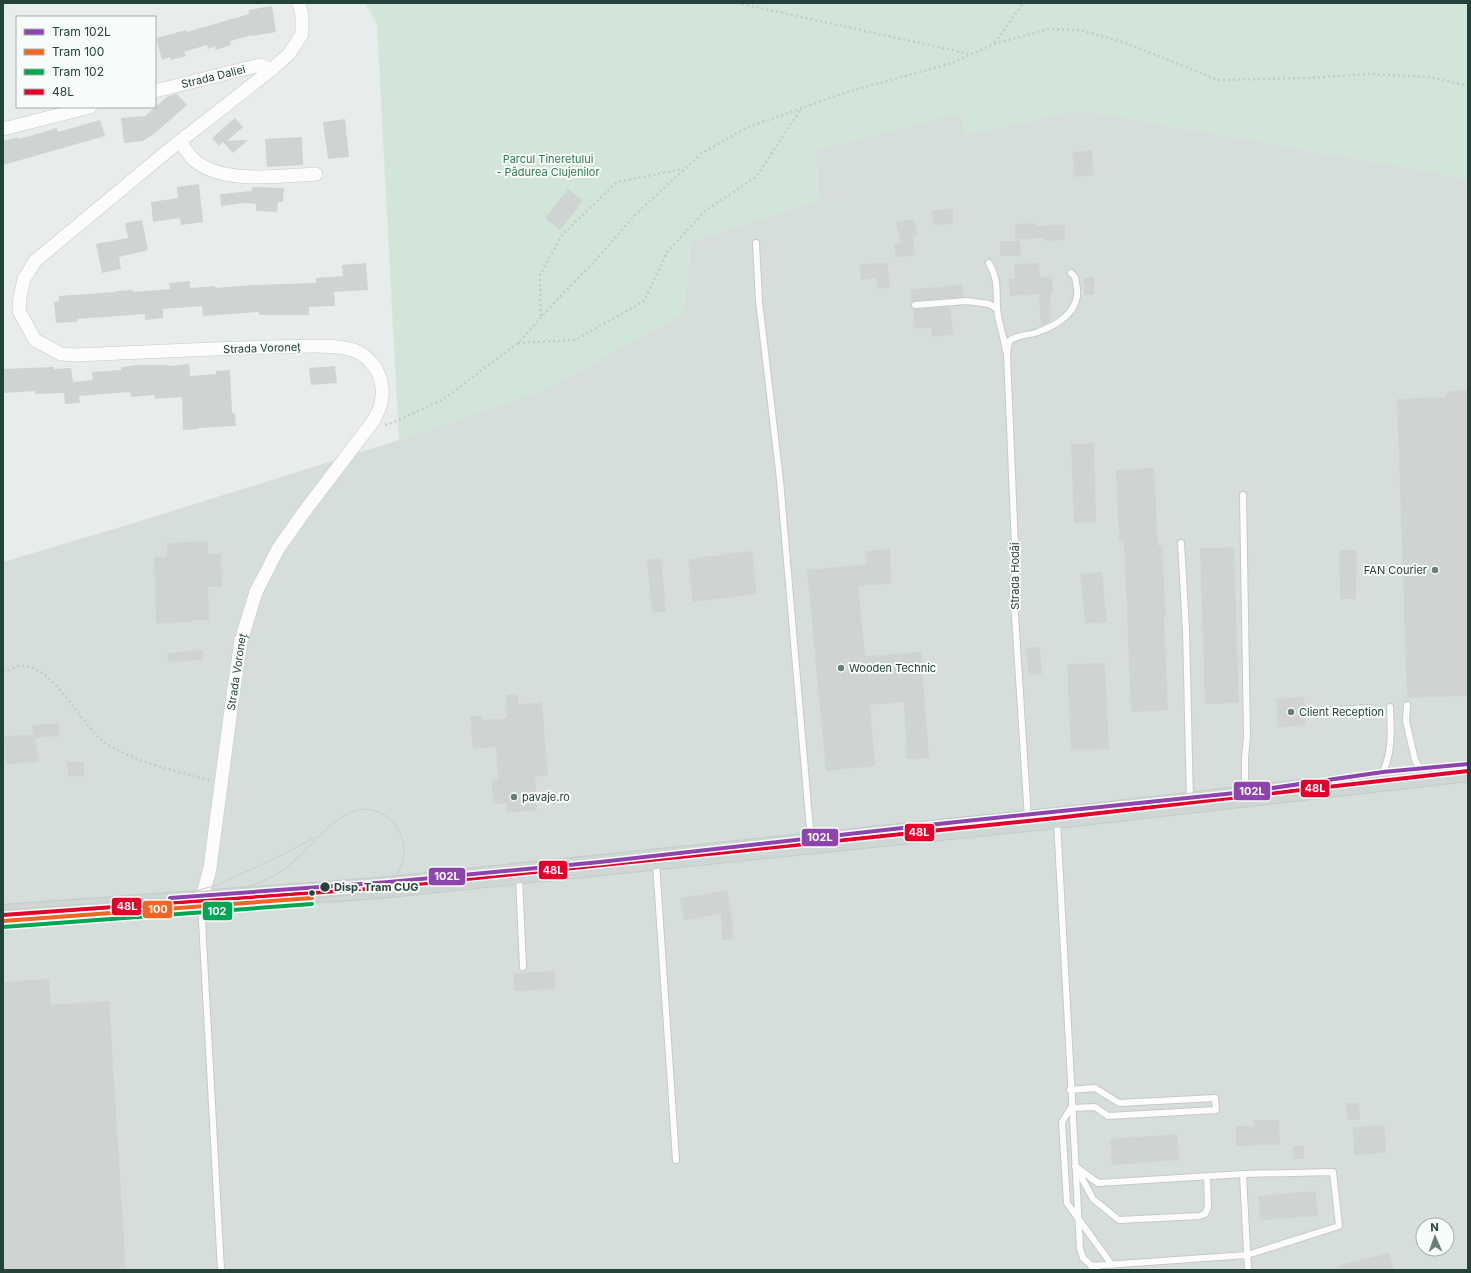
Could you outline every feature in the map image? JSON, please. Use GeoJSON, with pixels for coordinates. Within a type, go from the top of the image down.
{"type":"FeatureCollection","features":[{"type":"Feature","properties":{"kind":"main road"},"geometry":{"type":"LineString","coordinates":[[3,915],[353,890],[1056,818],[1378,780],[1468,771]]}},
{"type":"Feature","properties":{"kind":"street","name":"Strada Voroneț"},"geometry":{"type":"LineString","coordinates":[[201,902],[210,868],[241,641],[256,592],[278,549],[304,512],[374,420],[381,404],[382,388],[378,371],[369,359],[355,350],[338,347],[294,346],[76,355],[61,354],[35,340],[19,312],[20,297],[24,279],[35,261],[180,141],[271,70],[289,54],[302,34],[302,15],[299,3]]}},
{"type":"Feature","properties":{"kind":"street","name":"Strada Daliei"},"geometry":{"type":"LineString","coordinates":[[156,90],[260,65],[271,70]]}},
{"type":"Feature","properties":{"kind":"street"},"geometry":{"type":"LineString","coordinates":[[3,129],[86,108]]}},
{"type":"Feature","properties":{"kind":"street"},"geometry":{"type":"LineString","coordinates":[[180,141],[194,159],[214,171],[240,177],[316,174]]}},
{"type":"Feature","properties":{"kind":"lane"},"geometry":{"type":"LineString","coordinates":[[756,243],[759,301],[780,480],[811,843]]}},
{"type":"Feature","properties":{"kind":"lane","name":"Strada Hodăi"},"geometry":{"type":"LineString","coordinates":[[989,263],[996,275],[997,309],[1007,354],[1016,571],[1013,584],[1028,820]]}},
{"type":"Feature","properties":{"kind":"lane","name":"Strada Hodăi"},"geometry":{"type":"LineString","coordinates":[[1007,354],[1010,341],[1016,336],[1034,333],[1051,326],[1066,317],[1077,297],[1075,277],[1071,273]]}},
{"type":"Feature","properties":{"kind":"lane"},"geometry":{"type":"LineString","coordinates":[[915,305],[967,301],[989,304],[997,309]]}},
{"type":"Feature","properties":{"kind":"lane"},"geometry":{"type":"LineString","coordinates":[[1243,495],[1247,736],[1245,758],[1245,796]]}},
{"type":"Feature","properties":{"kind":"lane"},"geometry":{"type":"LineString","coordinates":[[1181,543],[1186,630],[1190,802]]}},
{"type":"Feature","properties":{"kind":"lane"},"geometry":{"type":"LineString","coordinates":[[1407,706],[1406,721],[1416,760],[1424,776]]}},
{"type":"Feature","properties":{"kind":"lane"},"geometry":{"type":"LineString","coordinates":[[1378,780],[1387,762],[1391,741],[1390,707]]}},
{"type":"Feature","properties":{"kind":"lane"},"geometry":{"type":"LineString","coordinates":[[1318,711],[1369,708]]}},
{"type":"Feature","properties":{"kind":"lane"},"geometry":{"type":"LineString","coordinates":[[1056,818],[1080,1248],[1083,1258],[1097,1270]]}},
{"type":"Feature","properties":{"kind":"lane"},"geometry":{"type":"LineString","coordinates":[[655,859],[676,1160]]}},
{"type":"Feature","properties":{"kind":"lane"},"geometry":{"type":"LineString","coordinates":[[519,873],[523,967]]}},
{"type":"Feature","properties":{"kind":"lane"},"geometry":{"type":"LineString","coordinates":[[201,902],[221,1270]]}},
{"type":"Feature","properties":{"kind":"lane"},"geometry":{"type":"LineString","coordinates":[[1070,1090],[1094,1088],[1119,1103],[1215,1098],[1216,1110],[1108,1116],[1095,1107],[1071,1108]]}},
{"type":"Feature","properties":{"kind":"lane"},"geometry":{"type":"LineString","coordinates":[[1071,1108],[1062,1122],[1067,1203],[1078,1221],[1112,1264]]}},
{"type":"Feature","properties":{"kind":"lane"},"geometry":{"type":"LineString","coordinates":[[1075,1166],[1098,1183],[1242,1174],[1333,1172],[1339,1226],[1248,1255],[1091,1266]]}},
{"type":"Feature","properties":{"kind":"lane"},"geometry":{"type":"LineString","coordinates":[[1075,1166],[1093,1199],[1119,1220],[1199,1216],[1205,1214],[1208,1207],[1206,1177]]}},
{"type":"Feature","properties":{"kind":"lane"},"geometry":{"type":"LineString","coordinates":[[1242,1174],[1248,1270]]}},
{"type":"Feature","properties":{"kind":"path"},"geometry":{"type":"LineString","coordinates":[[737,3],[970,55]]}},
{"type":"Feature","properties":{"kind":"path"},"geometry":{"type":"LineString","coordinates":[[994,44],[1023,3]]}},
{"type":"Feature","properties":{"kind":"path"},"geometry":{"type":"LineString","coordinates":[[369,427],[392,423],[444,399],[518,343],[593,263],[637,213],[702,153],[746,128],[847,92],[952,62],[994,44],[1049,29],[1080,30],[1126,43],[1218,80],[1307,78],[1367,74],[1430,77],[1468,86]]}},
{"type":"Feature","properties":{"kind":"path"},"geometry":{"type":"LineString","coordinates":[[518,343],[575,340],[644,301],[668,252],[705,211],[756,177],[801,109]]}},
{"type":"Feature","properties":{"kind":"path"},"geometry":{"type":"LineString","coordinates":[[541,317],[540,275],[562,235],[617,182],[684,169]]}},
{"type":"Feature","properties":{"kind":"path"},"geometry":{"type":"LineString","coordinates":[[3,672],[21,666],[32,668],[40,672],[54,683],[95,734],[104,742],[126,755],[144,762],[221,782]]}},
{"type":"Feature","properties":{"kind":"shaded area"},"geometry":{"type":"Polygon","coordinates":[[[1081,110],[1457,176],[1468,182],[1468,1270],[3,1270],[3,562],[137,522],[399,440],[548,388],[683,313],[691,241],[819,200],[815,150],[962,112],[965,134],[1081,110]]]}},
{"type":"Feature","properties":{"kind":"green space","name":"Parcul Tineretului - Pădurea Clujenilor"},"geometry":{"type":"Polygon","coordinates":[[[365,3],[1468,3],[1468,182],[1457,176],[1081,110],[965,134],[962,112],[815,150],[819,200],[691,241],[683,313],[548,388],[399,440],[377,25],[365,3]]]}},
{"type":"Feature","properties":{"kind":"building"},"geometry":{"type":"Polygon","coordinates":[[[272,6],[276,32],[253,35],[230,41],[231,45],[216,50],[215,46],[208,49],[207,45],[184,52],[186,56],[171,60],[170,57],[162,60],[156,38],[186,30],[187,32],[249,14],[248,10],[272,6]]]}},
{"type":"Feature","properties":{"kind":"building"},"geometry":{"type":"Polygon","coordinates":[[[177,94],[187,105],[154,134],[143,141],[124,143],[121,118],[145,116],[168,96],[177,94]]]}},
{"type":"Feature","properties":{"kind":"building"},"geometry":{"type":"Polygon","coordinates":[[[235,118],[243,127],[227,141],[248,140],[233,153],[223,142],[219,146],[212,138],[235,118]]]}},
{"type":"Feature","properties":{"kind":"building"},"geometry":{"type":"Polygon","coordinates":[[[345,119],[349,157],[328,159],[323,122],[345,119]]]}},
{"type":"Feature","properties":{"kind":"building"},"geometry":{"type":"Polygon","coordinates":[[[100,120],[105,136],[3,165],[3,141],[19,137],[19,139],[57,128],[58,132],[100,120]]]}},
{"type":"Feature","properties":{"kind":"building"},"geometry":{"type":"Polygon","coordinates":[[[302,137],[303,165],[267,167],[265,139],[302,137]]]}},
{"type":"Feature","properties":{"kind":"building"},"geometry":{"type":"Polygon","coordinates":[[[1092,150],[1094,175],[1075,177],[1072,152],[1092,150]]]}},
{"type":"Feature","properties":{"kind":"building"},"geometry":{"type":"Polygon","coordinates":[[[199,184],[203,222],[181,225],[180,218],[153,222],[151,202],[178,198],[177,187],[199,184]]]}},
{"type":"Feature","properties":{"kind":"building"},"geometry":{"type":"Polygon","coordinates":[[[252,187],[284,188],[283,202],[278,202],[277,212],[256,211],[256,204],[245,203],[221,206],[220,194],[252,191],[252,187]]]}},
{"type":"Feature","properties":{"kind":"building"},"geometry":{"type":"Polygon","coordinates":[[[568,189],[583,201],[560,230],[545,218],[568,189]]]}},
{"type":"Feature","properties":{"kind":"building"},"geometry":{"type":"Polygon","coordinates":[[[953,209],[953,224],[933,225],[932,210],[953,209]]]}},
{"type":"Feature","properties":{"kind":"building"},"geometry":{"type":"Polygon","coordinates":[[[914,219],[918,235],[913,236],[915,255],[896,258],[894,244],[901,243],[896,223],[914,219]]]}},
{"type":"Feature","properties":{"kind":"building"},"geometry":{"type":"Polygon","coordinates":[[[142,220],[148,250],[119,257],[121,269],[102,273],[96,244],[128,238],[125,223],[142,220]]]}},
{"type":"Feature","properties":{"kind":"building"},"geometry":{"type":"Polygon","coordinates":[[[1036,223],[1036,226],[1065,225],[1065,240],[1044,241],[1044,238],[1015,239],[1015,224],[1036,223]]]}},
{"type":"Feature","properties":{"kind":"building"},"geometry":{"type":"Polygon","coordinates":[[[1000,241],[1020,241],[1021,256],[1000,256],[1000,241]]]}},
{"type":"Feature","properties":{"kind":"building"},"geometry":{"type":"Polygon","coordinates":[[[887,262],[890,287],[878,289],[876,278],[861,280],[859,265],[887,262]]]}},
{"type":"Feature","properties":{"kind":"building"},"geometry":{"type":"Polygon","coordinates":[[[366,263],[368,290],[334,292],[335,306],[309,307],[309,315],[259,315],[259,312],[203,316],[202,306],[163,309],[163,318],[145,320],[145,314],[77,319],[77,322],[56,323],[54,302],[59,301],[59,296],[116,291],[133,290],[133,292],[170,289],[169,283],[190,281],[190,288],[316,283],[316,278],[343,276],[342,265],[366,263]]]}},
{"type":"Feature","properties":{"kind":"building"},"geometry":{"type":"Polygon","coordinates":[[[1039,263],[1040,277],[1052,276],[1053,293],[1050,294],[1051,321],[1041,326],[1039,294],[1010,296],[1009,279],[1015,278],[1014,264],[1039,263]]]}},
{"type":"Feature","properties":{"kind":"building"},"geometry":{"type":"Polygon","coordinates":[[[1094,277],[1094,295],[1084,295],[1084,278],[1094,277]]]}},
{"type":"Feature","properties":{"kind":"building"},"geometry":{"type":"Polygon","coordinates":[[[962,284],[964,297],[912,302],[911,290],[962,284]]]}},
{"type":"Feature","properties":{"kind":"building"},"geometry":{"type":"Polygon","coordinates":[[[950,307],[953,334],[932,337],[931,327],[915,329],[913,309],[950,307]]]}},
{"type":"Feature","properties":{"kind":"building"},"geometry":{"type":"Polygon","coordinates":[[[189,364],[190,376],[216,374],[216,371],[230,370],[232,413],[235,413],[236,426],[183,430],[182,397],[155,399],[154,395],[131,397],[130,392],[79,396],[80,403],[65,404],[64,393],[35,394],[35,391],[3,393],[3,369],[54,367],[54,369],[71,368],[73,382],[93,380],[92,372],[121,370],[121,367],[137,365],[169,366],[189,364]]]}},
{"type":"Feature","properties":{"kind":"building"},"geometry":{"type":"Polygon","coordinates":[[[335,366],[337,383],[311,385],[309,368],[335,366]]]}},
{"type":"Feature","properties":{"kind":"building","name":"FAN Courier"},"geometry":{"type":"Polygon","coordinates":[[[1468,390],[1468,696],[1407,698],[1397,399],[1446,397],[1448,391],[1468,390]]]}},
{"type":"Feature","properties":{"kind":"building"},"geometry":{"type":"Polygon","coordinates":[[[1094,443],[1096,522],[1074,523],[1071,444],[1094,443]]]}},
{"type":"Feature","properties":{"kind":"building"},"geometry":{"type":"Polygon","coordinates":[[[1154,468],[1158,546],[1162,545],[1166,616],[1164,616],[1168,710],[1131,712],[1124,540],[1119,540],[1116,470],[1154,468]]]}},
{"type":"Feature","properties":{"kind":"building"},"geometry":{"type":"Polygon","coordinates":[[[208,541],[208,554],[221,554],[222,587],[208,587],[209,620],[156,623],[154,557],[167,557],[167,543],[208,541]]]}},
{"type":"Feature","properties":{"kind":"building"},"geometry":{"type":"Polygon","coordinates":[[[1234,547],[1239,703],[1205,704],[1200,548],[1234,547]]]}},
{"type":"Feature","properties":{"kind":"building","name":"Wooden Technic"},"geometry":{"type":"Polygon","coordinates":[[[890,549],[891,584],[858,586],[865,656],[921,652],[929,758],[907,759],[904,702],[870,705],[875,766],[826,771],[807,570],[867,564],[866,551],[890,549]]]}},
{"type":"Feature","properties":{"kind":"building"},"geometry":{"type":"Polygon","coordinates":[[[1339,550],[1357,550],[1356,599],[1340,599],[1339,550]]]}},
{"type":"Feature","properties":{"kind":"building"},"geometry":{"type":"Polygon","coordinates":[[[752,551],[757,594],[693,602],[688,559],[752,551]]]}},
{"type":"Feature","properties":{"kind":"building"},"geometry":{"type":"Polygon","coordinates":[[[661,558],[666,611],[652,613],[647,560],[661,558]]]}},
{"type":"Feature","properties":{"kind":"building"},"geometry":{"type":"Polygon","coordinates":[[[1102,572],[1107,622],[1085,624],[1080,574],[1102,572]]]}},
{"type":"Feature","properties":{"kind":"building"},"geometry":{"type":"Polygon","coordinates":[[[1040,646],[1042,674],[1029,676],[1026,648],[1040,646]]]}},
{"type":"Feature","properties":{"kind":"building"},"geometry":{"type":"Polygon","coordinates":[[[203,650],[203,660],[168,662],[167,653],[203,650]]]}},
{"type":"Feature","properties":{"kind":"building"},"geometry":{"type":"Polygon","coordinates":[[[1105,663],[1109,749],[1071,750],[1067,664],[1105,663]]]}},
{"type":"Feature","properties":{"kind":"building"},"geometry":{"type":"Polygon","coordinates":[[[518,694],[518,704],[542,702],[548,775],[535,777],[537,811],[507,812],[507,803],[493,804],[492,780],[498,779],[496,747],[473,749],[470,716],[481,715],[482,720],[507,718],[506,695],[518,694]]]}},
{"type":"Feature","properties":{"kind":"building","name":"Client Reception"},"geometry":{"type":"Polygon","coordinates":[[[1304,697],[1306,725],[1278,727],[1276,699],[1304,697]]]}},
{"type":"Feature","properties":{"kind":"building"},"geometry":{"type":"Polygon","coordinates":[[[59,723],[59,736],[36,738],[38,762],[6,764],[4,737],[33,734],[32,725],[59,723]]]}},
{"type":"Feature","properties":{"kind":"building"},"geometry":{"type":"Polygon","coordinates":[[[67,762],[84,762],[84,776],[68,777],[67,762]]]}},
{"type":"Feature","properties":{"kind":"building"},"geometry":{"type":"Polygon","coordinates":[[[727,890],[733,924],[733,939],[722,940],[721,914],[684,920],[680,898],[727,890]]]}},
{"type":"Feature","properties":{"kind":"building"},"geometry":{"type":"Polygon","coordinates":[[[555,971],[555,989],[514,991],[514,973],[555,971]]]}},
{"type":"Feature","properties":{"kind":"building"},"geometry":{"type":"Polygon","coordinates":[[[49,979],[51,1005],[109,1001],[126,1270],[3,1270],[3,982],[49,979]]]}},
{"type":"Feature","properties":{"kind":"building"},"geometry":{"type":"Polygon","coordinates":[[[1346,1103],[1359,1103],[1360,1120],[1347,1120],[1346,1103]]]}},
{"type":"Feature","properties":{"kind":"building"},"geometry":{"type":"Polygon","coordinates":[[[1254,1120],[1279,1120],[1280,1145],[1236,1146],[1236,1126],[1254,1126],[1254,1120]]]}},
{"type":"Feature","properties":{"kind":"building"},"geometry":{"type":"Polygon","coordinates":[[[1385,1125],[1386,1153],[1354,1155],[1353,1127],[1385,1125]]]}},
{"type":"Feature","properties":{"kind":"building"},"geometry":{"type":"Polygon","coordinates":[[[1177,1134],[1180,1160],[1112,1165],[1110,1139],[1177,1134]]]}},
{"type":"Feature","properties":{"kind":"building"},"geometry":{"type":"Polygon","coordinates":[[[1293,1146],[1304,1146],[1304,1159],[1293,1159],[1293,1146]]]}},
{"type":"Feature","properties":{"kind":"building"},"geometry":{"type":"Polygon","coordinates":[[[1316,1191],[1318,1216],[1260,1220],[1258,1196],[1316,1191]]]}},
{"type":"Feature","properties":{"kind":"building"},"geometry":{"type":"Polygon","coordinates":[[[1389,1253],[1394,1270],[1337,1270],[1336,1266],[1389,1253]]]}},
{"type":"Feature","properties":{"kind":"tram line","name":"102L"},"geometry":{"type":"LineString","coordinates":[[170,898],[389,882],[600,862],[947,823],[1245,792],[1383,772],[1468,764]]}},
{"type":"Feature","properties":{"kind":"tram line"},"geometry":{"type":"LineString","coordinates":[[222,894],[254,885],[276,875],[295,861],[333,823],[347,814],[361,809],[376,811],[392,821],[397,828],[404,845],[404,854],[400,868],[392,879],[382,886],[368,891],[339,896],[312,898]]}},
{"type":"Feature","properties":{"kind":"tram line"},"geometry":{"type":"LineString","coordinates":[[3,910],[170,898],[217,885],[282,855],[315,837]]}},
{"type":"Feature","properties":{"kind":"tram line","name":"100"},"geometry":{"type":"LineString","coordinates":[[3,921],[312,898]]}},
{"type":"Feature","properties":{"kind":"tram line","name":"102"},"geometry":{"type":"LineString","coordinates":[[3,927],[312,904]]}},
{"type":"Feature","properties":{"kind":"transit line","name":"48L"},"geometry":{"type":"LineString","coordinates":[[3,915],[379,888],[1056,818],[1468,771]]}},
{"type":"Feature","properties":{"kind":"place","name":"FAN Courier"},"geometry":{"type":"Point","coordinates":[1435,570]}},
{"type":"Feature","properties":{"kind":"place","name":"Wooden Technic"},"geometry":{"type":"Point","coordinates":[841,668]}},
{"type":"Feature","properties":{"kind":"place","name":"Client Reception"},"geometry":{"type":"Point","coordinates":[1291,712]}},
{"type":"Feature","properties":{"kind":"place","name":"pavaje.ro"},"geometry":{"type":"Point","coordinates":[514,797]}},
{"type":"Feature","properties":{"kind":"place","name":"Disp. Tram CUG"},"geometry":{"type":"Point","coordinates":[325,887]}}]}
